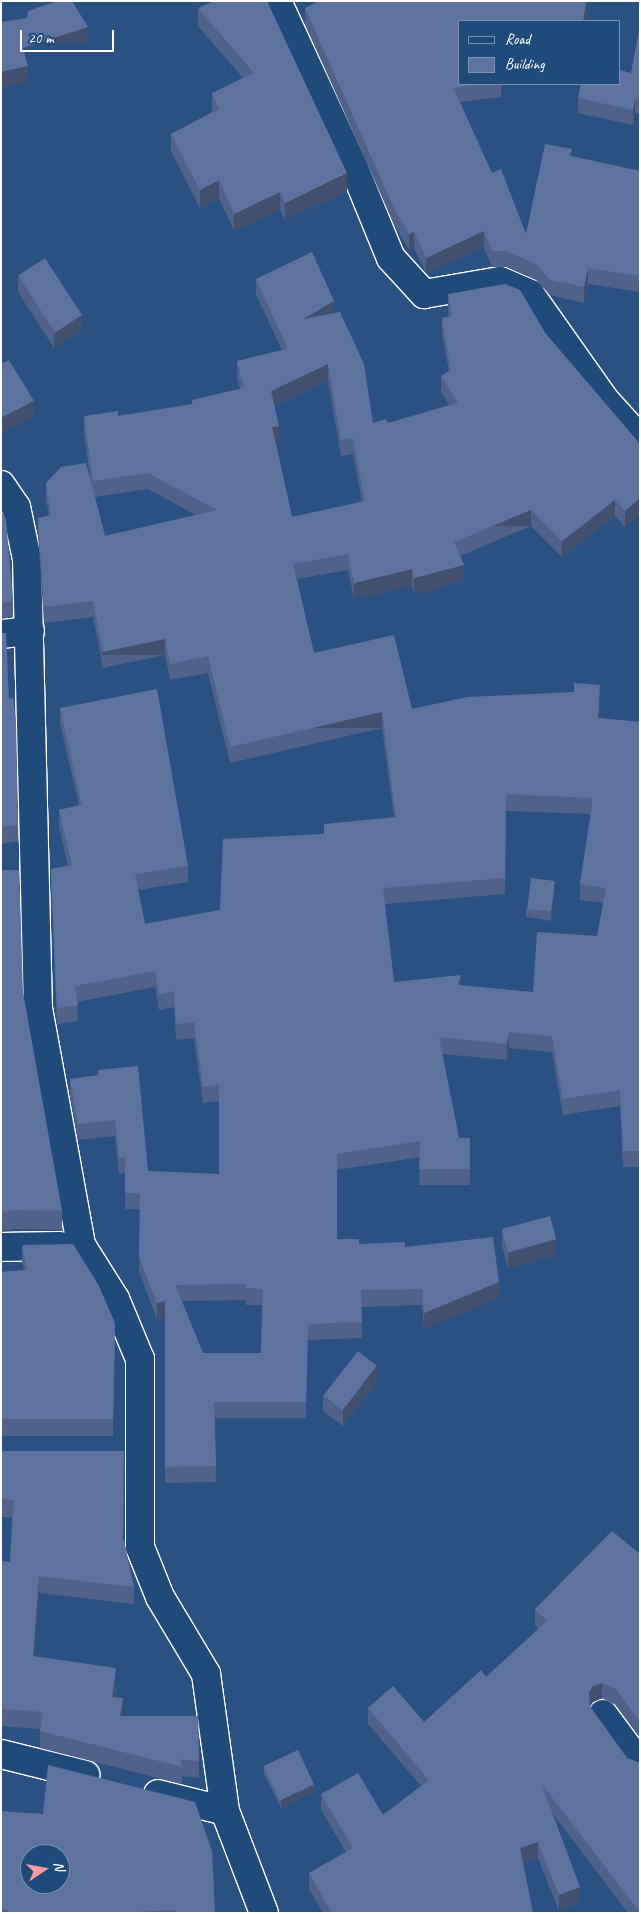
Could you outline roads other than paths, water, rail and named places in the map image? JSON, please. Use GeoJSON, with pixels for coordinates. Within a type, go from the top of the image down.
{"type":"FeatureCollection","features":[{"type":"Feature","properties":{"kind":"street"},"geometry":{"type":"LineString","coordinates":[[277,1],[354,168],[391,258],[424,294],[500,281],[530,294],[604,399],[640,439]]}},
{"type":"Feature","properties":{"kind":"street"},"geometry":{"type":"LineString","coordinates":[[1,485],[16,507],[27,559],[38,1008],[81,1246],[114,1300],[140,1359],[140,1547],[160,1597],[206,1674],[225,1810],[264,1913]]}},
{"type":"Feature","properties":{"kind":"street"},"geometry":{"type":"LineString","coordinates":[[1,634],[30,630]]}},
{"type":"Feature","properties":{"kind":"street"},"geometry":{"type":"LineString","coordinates":[[1,1247],[81,1246]]}},
{"type":"Feature","properties":{"kind":"street"},"geometry":{"type":"LineString","coordinates":[[110,1451],[140,1451]]}},
{"type":"Feature","properties":{"kind":"street"},"geometry":{"type":"LineString","coordinates":[[603,1714],[640,1764]]}},
{"type":"Feature","properties":{"kind":"street"},"geometry":{"type":"LineString","coordinates":[[1,1754],[225,1810]]}}]}
